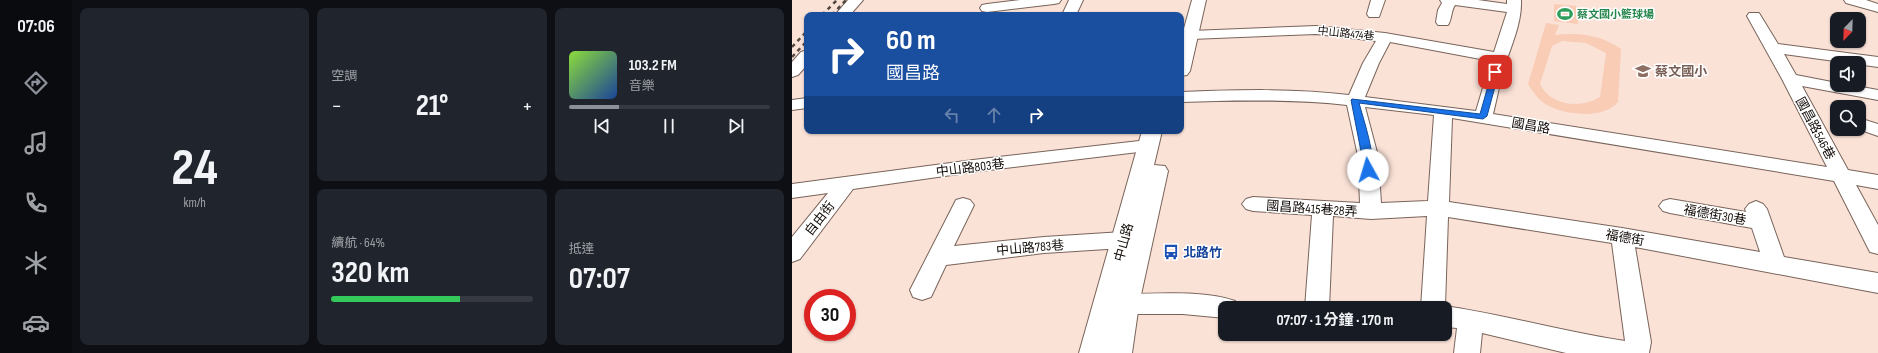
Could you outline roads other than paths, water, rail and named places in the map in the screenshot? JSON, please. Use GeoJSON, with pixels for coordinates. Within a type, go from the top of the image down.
{"type":"FeatureCollection","features":[{"type":"Feature","properties":{"kind":"main road"},"geometry":{"type":"LineString","coordinates":[[1182,12],[1184,0]]}},
{"type":"Feature","properties":{"kind":"main road"},"geometry":{"type":"LineString","coordinates":[[1184,60],[1199,0]]}},
{"type":"Feature","properties":{"kind":"main road","name":"中山路"},"geometry":{"type":"LineString","coordinates":[[1117,353],[1124,304],[1165,134]]}},
{"type":"Feature","properties":{"kind":"main road","name":"中山路"},"geometry":{"type":"LineString","coordinates":[[1094,353],[1150,138]]}},
{"type":"Feature","properties":{"kind":"street"},"geometry":{"type":"LineString","coordinates":[[846,12],[860,0]]}},
{"type":"Feature","properties":{"kind":"street"},"geometry":{"type":"LineString","coordinates":[[987,8],[1054,0]]}},
{"type":"Feature","properties":{"kind":"street"},"geometry":{"type":"LineString","coordinates":[[1070,12],[1076,0]]}},
{"type":"Feature","properties":{"kind":"street"},"geometry":{"type":"LineString","coordinates":[[1374,14],[1378,0]]}},
{"type":"Feature","properties":{"kind":"street"},"geometry":{"type":"LineString","coordinates":[[1447,0],[1514,4],[1512,23],[1499,58],[1483,116]]}},
{"type":"Feature","properties":{"kind":"street"},"geometry":{"type":"LineString","coordinates":[[1443,22],[1445,10],[1451,0]]}},
{"type":"Feature","properties":{"kind":"street"},"geometry":{"type":"LineString","coordinates":[[1851,0],[1878,8]]}},
{"type":"Feature","properties":{"kind":"street","name":"國昌路546巷"},"geometry":{"type":"LineString","coordinates":[[1754,16],[1790,79],[1842,177]]}},
{"type":"Feature","properties":{"kind":"street","name":"中山路474巷"},"geometry":{"type":"LineString","coordinates":[[1191,35],[1316,30],[1385,38],[1499,58]]}},
{"type":"Feature","properties":{"kind":"street"},"geometry":{"type":"LineString","coordinates":[[1370,211],[1368,156],[1355,100],[1370,63],[1385,38]]}},
{"type":"Feature","properties":{"kind":"street"},"geometry":{"type":"LineString","coordinates":[[1773,48],[1878,62]]}},
{"type":"Feature","properties":{"kind":"street"},"geometry":{"type":"LineString","coordinates":[[798,68],[804,59]]}},
{"type":"Feature","properties":{"kind":"street"},"geometry":{"type":"LineString","coordinates":[[1790,79],[1878,95]]}},
{"type":"Feature","properties":{"kind":"street","name":"國昌路"},"geometry":{"type":"LineString","coordinates":[[1184,97],[1274,96],[1323,97],[1355,100],[1483,116],[1878,182]]}},
{"type":"Feature","properties":{"kind":"street"},"geometry":{"type":"LineString","coordinates":[[792,105],[804,103]]}},
{"type":"Feature","properties":{"kind":"street"},"geometry":{"type":"LineString","coordinates":[[1433,301],[1440,195],[1443,111]]}},
{"type":"Feature","properties":{"kind":"street"},"geometry":{"type":"LineString","coordinates":[[1866,126],[1878,130]]}},
{"type":"Feature","properties":{"kind":"street","name":"中山路803巷"},"geometry":{"type":"LineString","coordinates":[[792,191],[973,166],[1150,138]]}},
{"type":"Feature","properties":{"kind":"street"},"geometry":{"type":"LineString","coordinates":[[1842,177],[1878,246]]}},
{"type":"Feature","properties":{"kind":"street","name":"自由街"},"geometry":{"type":"LineString","coordinates":[[792,253],[846,184]]}},
{"type":"Feature","properties":{"kind":"street","name":"國昌路415巷28弄"},"geometry":{"type":"LineString","coordinates":[[1253,204],[1370,211]]}},
{"type":"Feature","properties":{"kind":"street"},"geometry":{"type":"LineString","coordinates":[[922,290],[963,205]]}},
{"type":"Feature","properties":{"kind":"street","name":"福德街30巷"},"geometry":{"type":"LineString","coordinates":[[1670,206],[1758,215],[1775,264]]}},
{"type":"Feature","properties":{"kind":"street"},"geometry":{"type":"LineString","coordinates":[[1317,301],[1323,208]]}},
{"type":"Feature","properties":{"kind":"street","name":"福德街"},"geometry":{"type":"LineString","coordinates":[[1370,211],[1438,208],[1484,214],[1622,236],[1878,283]]}},
{"type":"Feature","properties":{"kind":"street"},"geometry":{"type":"LineString","coordinates":[[1452,317],[1471,320],[1591,350],[1633,352],[1638,342],[1622,236]]}},
{"type":"Feature","properties":{"kind":"street","name":"中山路783巷"},"geometry":{"type":"LineString","coordinates":[[937,257],[1044,245],[1123,240]]}},
{"type":"Feature","properties":{"kind":"street"},"geometry":{"type":"LineString","coordinates":[[1124,304],[1183,304],[1218,307]]}},
{"type":"Feature","properties":{"kind":"street"},"geometry":{"type":"LineString","coordinates":[[1468,353],[1471,320]]}},
{"type":"Feature","properties":{"kind":"railway"},"geometry":{"type":"LineString","coordinates":[[825,12],[837,0]]}},
{"type":"Feature","properties":{"kind":"railway"},"geometry":{"type":"LineString","coordinates":[[835,12],[846,0]]}},
{"type":"Feature","properties":{"kind":"railway"},"geometry":{"type":"LineString","coordinates":[[792,47],[804,34]]}},
{"type":"Feature","properties":{"kind":"railway"},"geometry":{"type":"LineString","coordinates":[[792,57],[804,44]]}},
{"type":"Feature","properties":{"kind":"place","name":"蔡文國小籃球場"},"geometry":{"type":"Point","coordinates":[1565,14]}},
{"type":"Feature","properties":{"kind":"place","name":"蔡文國小"},"geometry":{"type":"Point","coordinates":[1643,71]}},
{"type":"Feature","properties":{"kind":"place","name":"北路竹"},"geometry":{"type":"Point","coordinates":[1171,252]}}]}
